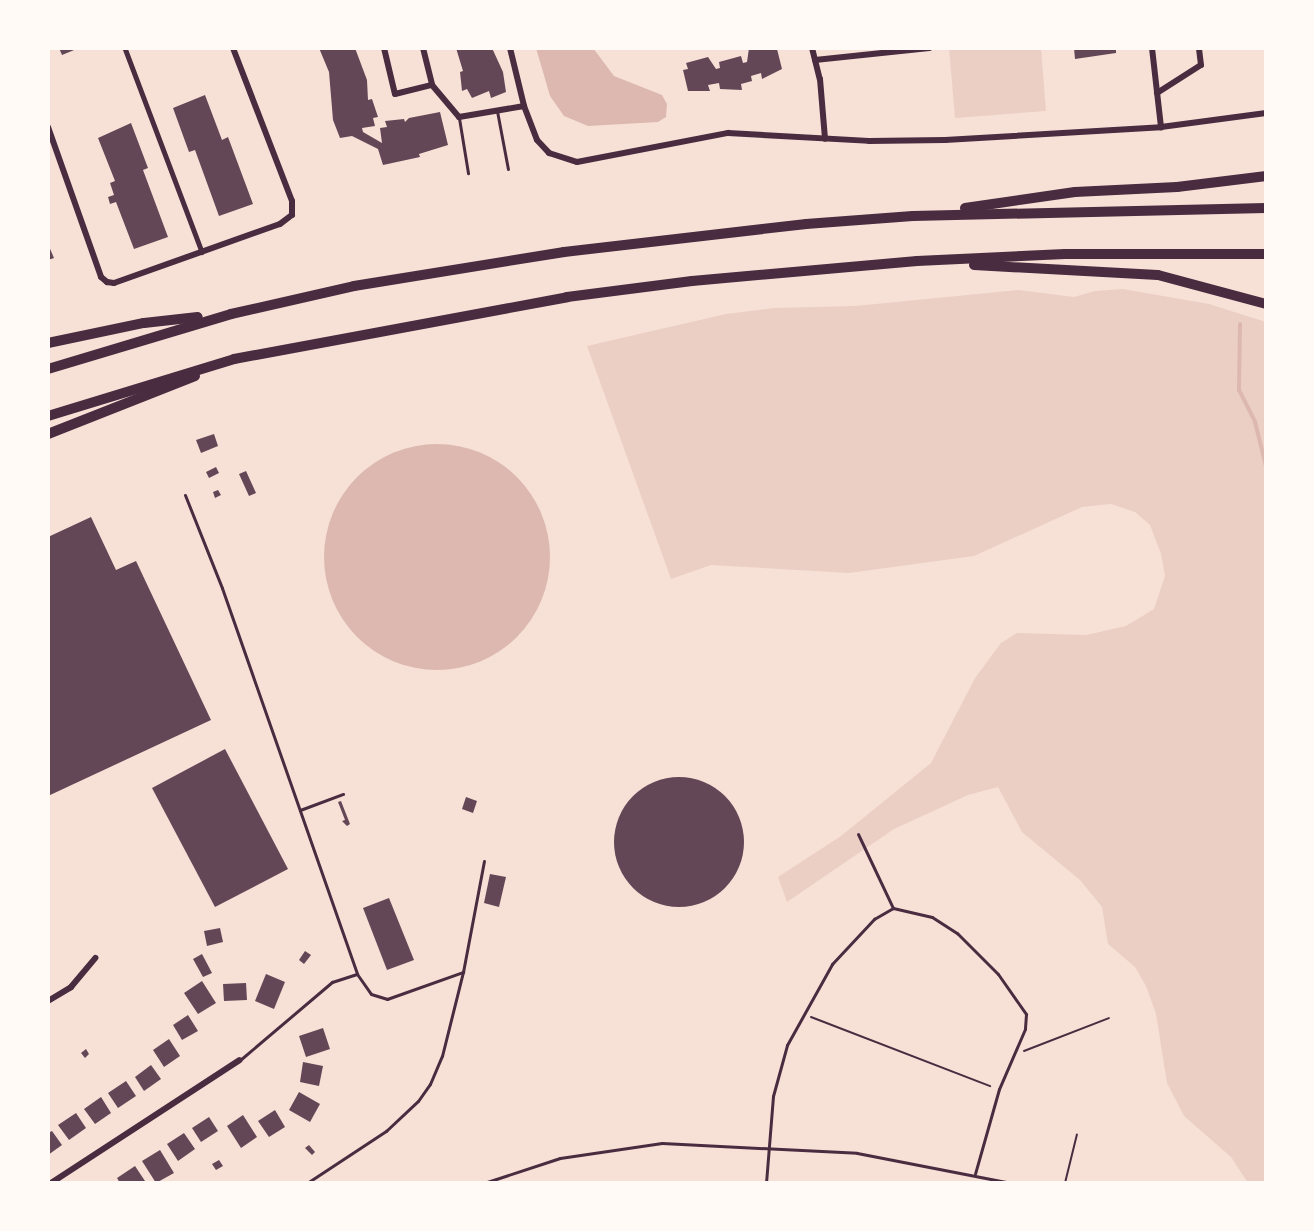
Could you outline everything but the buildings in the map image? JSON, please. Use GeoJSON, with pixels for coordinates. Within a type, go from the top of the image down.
{"type":"FeatureCollection","features":[{"type":"Feature","properties":{"kind":"highway"},"geometry":{"type":"LineString","coordinates":[[913,216],[1075,192],[1177,187],[1266,176]]}},
{"type":"Feature","properties":{"kind":"highway"},"geometry":{"type":"LineString","coordinates":[[48,369],[231,314],[354,286],[564,252],[806,224],[913,216],[1266,208]]}},
{"type":"Feature","properties":{"kind":"highway"},"geometry":{"type":"LineString","coordinates":[[48,416],[234,359],[567,297],[692,281],[917,261],[1065,254],[1266,254]]}},
{"type":"Feature","properties":{"kind":"highway"},"geometry":{"type":"LineString","coordinates":[[917,261],[1158,275],[1266,304]]}},
{"type":"Feature","properties":{"kind":"highway"},"geometry":{"type":"LineString","coordinates":[[48,343],[144,323],[231,314]]}},
{"type":"Feature","properties":{"kind":"highway"},"geometry":{"type":"LineString","coordinates":[[48,434],[234,359]]}},
{"type":"Feature","properties":{"kind":"street"},"geometry":{"type":"LineString","coordinates":[[125,48],[202,252]]}},
{"type":"Feature","properties":{"kind":"street"},"geometry":{"type":"LineString","coordinates":[[48,127],[101,277],[114,283],[280,224],[293,208],[233,48]]}},
{"type":"Feature","properties":{"kind":"street"},"geometry":{"type":"LineString","coordinates":[[384,48],[395,94],[432,85]]}},
{"type":"Feature","properties":{"kind":"street"},"geometry":{"type":"LineString","coordinates":[[423,48],[432,85],[459,117],[524,106]]}},
{"type":"Feature","properties":{"kind":"street"},"geometry":{"type":"LineString","coordinates":[[510,48],[524,106],[544,148],[558,158],[577,162],[728,134],[825,139],[945,140],[1161,128],[1266,113]]}},
{"type":"Feature","properties":{"kind":"street"},"geometry":{"type":"LineString","coordinates":[[812,48],[825,139]]}},
{"type":"Feature","properties":{"kind":"street"},"geometry":{"type":"LineString","coordinates":[[815,60],[929,48]]}},
{"type":"Feature","properties":{"kind":"street"},"geometry":{"type":"LineString","coordinates":[[1152,48],[1161,128]]}},
{"type":"Feature","properties":{"kind":"street"},"geometry":{"type":"LineString","coordinates":[[1157,93],[1201,65],[1199,48]]}},
{"type":"Feature","properties":{"kind":"street"},"geometry":{"type":"LineString","coordinates":[[48,1001],[71,987],[95,958]]}},
{"type":"Feature","properties":{"kind":"street"},"geometry":{"type":"LineString","coordinates":[[51,1183],[240,1060]]}},
{"type":"Feature","properties":{"kind":"lane"},"geometry":{"type":"LineString","coordinates":[[497,111],[508,169]]}},
{"type":"Feature","properties":{"kind":"lane"},"geometry":{"type":"LineString","coordinates":[[459,117],[468,173]]}},
{"type":"Feature","properties":{"kind":"lane"},"geometry":{"type":"LineString","coordinates":[[185,495],[222,588],[357,974],[371,994],[387,999],[463,972]]}},
{"type":"Feature","properties":{"kind":"lane"},"geometry":{"type":"LineString","coordinates":[[300,810],[343,794]]}},
{"type":"Feature","properties":{"kind":"lane"},"geometry":{"type":"LineString","coordinates":[[858,834],[893,908]]}},
{"type":"Feature","properties":{"kind":"lane"},"geometry":{"type":"LineString","coordinates":[[308,1183],[386,1131],[418,1101],[437,1071],[463,972],[484,861]]}},
{"type":"Feature","properties":{"kind":"lane"},"geometry":{"type":"LineString","coordinates":[[766,1183],[777,1076],[803,1013],[850,941],[874,919],[893,908],[917,912],[945,924],[970,944],[1016,995],[1026,1021],[999,1089],[975,1174]]}},
{"type":"Feature","properties":{"kind":"lane"},"geometry":{"type":"LineString","coordinates":[[240,1060],[318,992],[357,974]]}},
{"type":"Feature","properties":{"kind":"lane"},"geometry":{"type":"LineString","coordinates":[[484,1183],[560,1158],[608,1148],[662,1143],[770,1146],[858,1153],[975,1174],[1011,1183]]}},
{"type":"Feature","properties":{"kind":"path"},"geometry":{"type":"LineString","coordinates":[[803,1013],[845,1033],[999,1089]]}},
{"type":"Feature","properties":{"kind":"path"},"geometry":{"type":"LineString","coordinates":[[1013,1056],[1109,1018]]}},
{"type":"Feature","properties":{"kind":"path"},"geometry":{"type":"LineString","coordinates":[[1065,1183],[1077,1134]]}},
{"type":"Feature","properties":{"kind":"shaded area"},"geometry":{"type":"Polygon","coordinates":[[[536,48],[593,48],[614,76],[662,95],[667,104],[666,117],[658,122],[588,126],[564,116],[550,96],[536,48]]]}},
{"type":"Feature","properties":{"kind":"shaded area"},"geometry":{"type":"Polygon","coordinates":[[[949,48],[1041,48],[1046,111],[955,118],[949,48]]]}},
{"type":"Feature","properties":{"kind":"shaded area"},"geometry":{"type":"Polygon","coordinates":[[[1123,289],[1209,304],[1266,322],[1266,1183],[1248,1183],[1231,1157],[1184,1116],[1167,1083],[1156,1014],[1146,986],[1135,967],[1108,944],[1102,907],[1080,880],[1022,832],[998,787],[968,795],[894,829],[787,902],[778,877],[841,836],[931,763],[975,678],[1001,643],[1017,633],[1086,635],[1126,626],[1154,609],[1165,576],[1161,554],[1150,525],[1135,512],[1111,504],[1082,507],[974,556],[849,573],[711,565],[671,579],[587,346],[726,314],[774,308],[855,306],[1019,290],[1074,297],[1095,291],[1123,289]]]}},
{"type":"Feature","properties":{"kind":"shaded area"},"geometry":{"type":"Polygon","coordinates":[[[437,444],[459,446],[480,453],[500,463],[517,477],[531,494],[541,514],[548,535],[550,557],[548,579],[541,600],[531,620],[517,637],[500,651],[480,661],[459,668],[437,670],[415,668],[394,661],[374,651],[357,637],[343,620],[333,600],[326,579],[324,557],[326,535],[333,514],[343,494],[357,477],[374,463],[394,453],[415,446],[437,444]]]}},
{"type":"Feature","properties":{"kind":"waterway"},"geometry":{"type":"LineString","coordinates":[[1240,324],[1239,390],[1255,422],[1266,466]]}}]}
